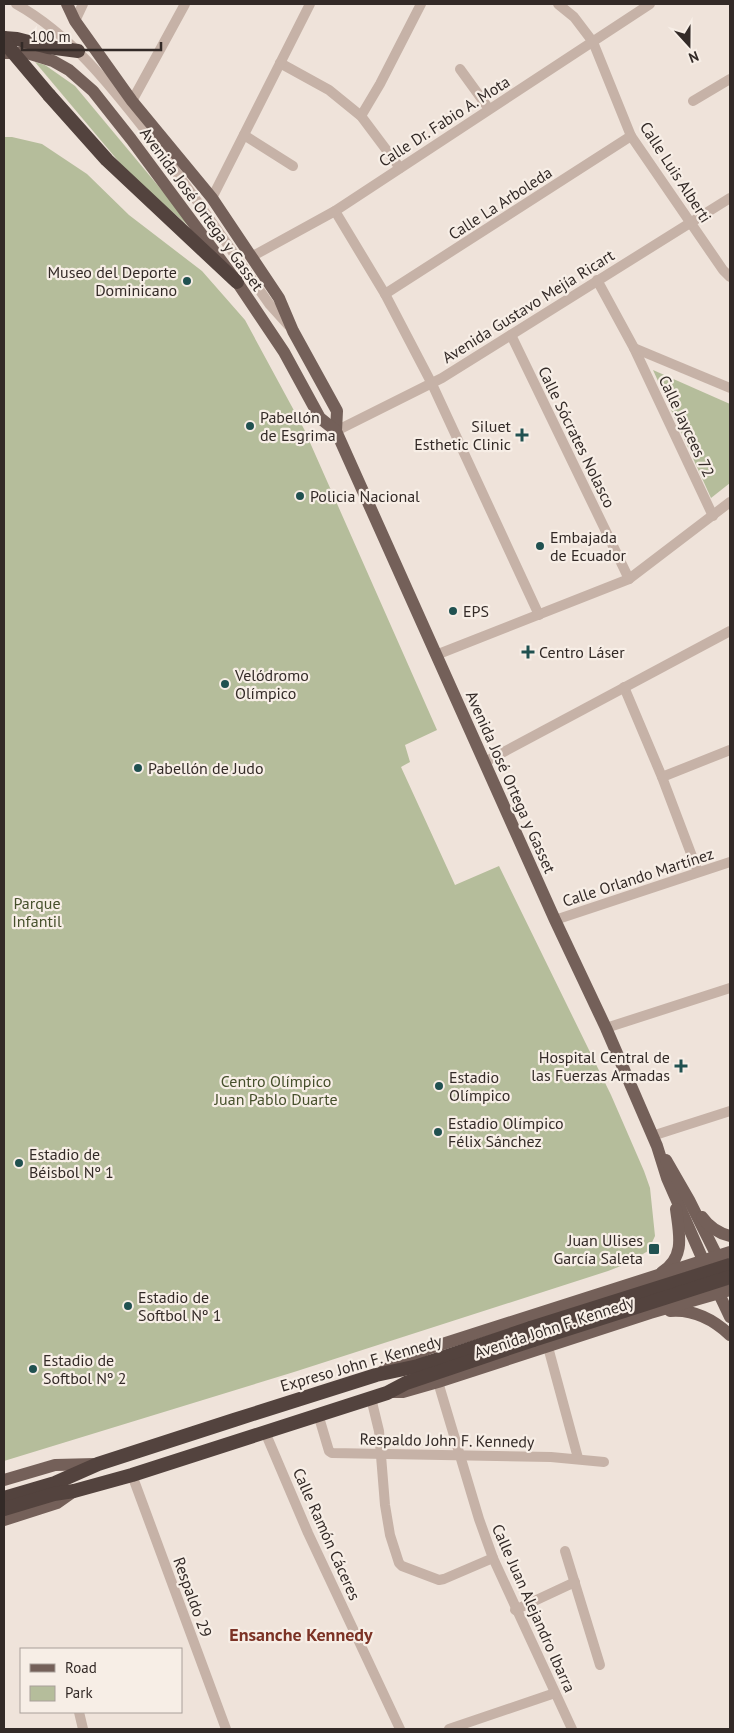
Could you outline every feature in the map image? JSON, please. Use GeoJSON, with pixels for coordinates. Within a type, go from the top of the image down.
{"type":"FeatureCollection","features":[{"type":"Feature","properties":{"kind":"highway"},"geometry":{"type":"LineString","coordinates":[[4,38],[78,51]]}},
{"type":"Feature","properties":{"kind":"highway"},"geometry":{"type":"LineString","coordinates":[[4,38],[10,50],[107,160],[237,282]]}},
{"type":"Feature","properties":{"kind":"highway","name":"Expreso John F. Kennedy"},"geometry":{"type":"LineString","coordinates":[[4,1509],[54,1494],[74,1491],[132,1475],[371,1398],[532,1334],[730,1265]]}},
{"type":"Feature","properties":{"kind":"highway","name":"Expreso John F. Kennedy"},"geometry":{"type":"LineString","coordinates":[[4,1498],[56,1483],[98,1464],[376,1375],[418,1366],[730,1277]]}},
{"type":"Feature","properties":{"kind":"main road","name":"Avenida José Ortega y Gasset"},"geometry":{"type":"LineString","coordinates":[[67,4],[74,21],[132,101],[212,198],[279,298],[293,331],[337,411],[336,431]]}},
{"type":"Feature","properties":{"kind":"main road","name":"Avenida José Ortega y Gasset"},"geometry":{"type":"LineString","coordinates":[[4,53],[26,53],[53,61],[69,70],[93,91],[237,282],[284,352],[320,418],[336,431],[555,920],[606,1028],[654,1141],[667,1178],[703,1260],[725,1292],[730,1317]]}},
{"type":"Feature","properties":{"kind":"main road","name":"Avenida José Ortega y Gasset"},"geometry":{"type":"LineString","coordinates":[[654,1141],[689,1200],[730,1282]]}},
{"type":"Feature","properties":{"kind":"main road"},"geometry":{"type":"LineString","coordinates":[[654,1277],[668,1268],[676,1259],[679,1246],[680,1236],[676,1209],[667,1178]]}},
{"type":"Feature","properties":{"kind":"main road"},"geometry":{"type":"LineString","coordinates":[[689,1200],[707,1224],[730,1236]]}},
{"type":"Feature","properties":{"kind":"main road","name":"Avenida John F. Kennedy"},"geometry":{"type":"LineString","coordinates":[[376,1375],[430,1348],[730,1252]]}},
{"type":"Feature","properties":{"kind":"main road"},"geometry":{"type":"LineString","coordinates":[[608,1291],[624,1292],[672,1275],[679,1275],[686,1281],[686,1291],[681,1296],[630,1313],[620,1323]]}},
{"type":"Feature","properties":{"kind":"main road","name":"Avenida John F. Kennedy"},"geometry":{"type":"LineString","coordinates":[[387,1392],[403,1392],[438,1382],[650,1313],[725,1292]]}},
{"type":"Feature","properties":{"kind":"main road"},"geometry":{"type":"LineString","coordinates":[[650,1313],[679,1310],[688,1312],[718,1324],[730,1335]]}},
{"type":"Feature","properties":{"kind":"main road"},"geometry":{"type":"LineString","coordinates":[[4,1480],[55,1465],[98,1464]]}},
{"type":"Feature","properties":{"kind":"main road"},"geometry":{"type":"LineString","coordinates":[[4,1520],[57,1503],[74,1491]]}},
{"type":"Feature","properties":{"kind":"street"},"geometry":{"type":"LineString","coordinates":[[16,4],[44,22],[96,68],[177,172],[270,305],[293,331]]}},
{"type":"Feature","properties":{"kind":"street"},"geometry":{"type":"LineString","coordinates":[[74,21],[83,4]]}},
{"type":"Feature","properties":{"kind":"street"},"geometry":{"type":"LineString","coordinates":[[132,101],[184,4]]}},
{"type":"Feature","properties":{"kind":"street"},"geometry":{"type":"LineString","coordinates":[[212,198],[310,4]]}},
{"type":"Feature","properties":{"kind":"street"},"geometry":{"type":"LineString","coordinates":[[361,116],[380,84],[421,4]]}},
{"type":"Feature","properties":{"kind":"street","name":"Calle Luis Alberti"},"geometry":{"type":"LineString","coordinates":[[558,4],[574,17],[592,42],[631,136],[690,223],[730,277]]}},
{"type":"Feature","properties":{"kind":"street","name":"Calle Dr. Fabio A. Mota"},"geometry":{"type":"LineString","coordinates":[[251,257],[335,211],[650,4]]}},
{"type":"Feature","properties":{"kind":"street"},"geometry":{"type":"LineString","coordinates":[[280,63],[329,90],[361,116],[400,168]]}},
{"type":"Feature","properties":{"kind":"street"},"geometry":{"type":"LineString","coordinates":[[460,69],[489,110]]}},
{"type":"Feature","properties":{"kind":"street"},"geometry":{"type":"LineString","coordinates":[[694,101],[730,79]]}},
{"type":"Feature","properties":{"kind":"street"},"geometry":{"type":"LineString","coordinates":[[244,135],[293,166]]}},
{"type":"Feature","properties":{"kind":"street","name":"Calle La Arboleda"},"geometry":{"type":"LineString","coordinates":[[385,294],[631,136]]}},
{"type":"Feature","properties":{"kind":"street","name":"Avenida Gustavo Mejía Ricart"},"geometry":{"type":"LineString","coordinates":[[336,431],[432,384],[730,198]]}},
{"type":"Feature","properties":{"kind":"street"},"geometry":{"type":"LineString","coordinates":[[335,211],[385,294],[432,384],[539,615]]}},
{"type":"Feature","properties":{"kind":"street","name":"Calle Jaycees 72"},"geometry":{"type":"LineString","coordinates":[[597,280],[634,348],[713,516]]}},
{"type":"Feature","properties":{"kind":"street","name":"Calle Sócrates Nolasco"},"geometry":{"type":"LineString","coordinates":[[511,335],[629,579]]}},
{"type":"Feature","properties":{"kind":"street"},"geometry":{"type":"LineString","coordinates":[[634,348],[730,388]]}},
{"type":"Feature","properties":{"kind":"street"},"geometry":{"type":"LineString","coordinates":[[436,655],[629,579],[730,502]]}},
{"type":"Feature","properties":{"kind":"street"},"geometry":{"type":"LineString","coordinates":[[485,762],[730,631]]}},
{"type":"Feature","properties":{"kind":"street"},"geometry":{"type":"LineString","coordinates":[[624,687],[662,777],[698,872]]}},
{"type":"Feature","properties":{"kind":"street"},"geometry":{"type":"LineString","coordinates":[[662,777],[730,750]]}},
{"type":"Feature","properties":{"kind":"street","name":"Calle Orlando Martínez"},"geometry":{"type":"LineString","coordinates":[[555,920],[730,862]]}},
{"type":"Feature","properties":{"kind":"street"},"geometry":{"type":"LineString","coordinates":[[606,1028],[730,988]]}},
{"type":"Feature","properties":{"kind":"street"},"geometry":{"type":"LineString","coordinates":[[654,1141],[730,1111]]}},
{"type":"Feature","properties":{"kind":"street"},"geometry":{"type":"LineString","coordinates":[[548,1346],[578,1458]]}},
{"type":"Feature","properties":{"kind":"street","name":"Calle Juan Alejandro lbarra"},"geometry":{"type":"LineString","coordinates":[[438,1382],[459,1455],[493,1558],[515,1610],[572,1729]]}},
{"type":"Feature","properties":{"kind":"street"},"geometry":{"type":"LineString","coordinates":[[371,1398],[379,1431],[385,1505],[390,1535],[399,1563],[402,1566],[439,1580],[493,1558]]}},
{"type":"Feature","properties":{"kind":"street","name":"Respaldo John F. Kennedy"},"geometry":{"type":"LineString","coordinates":[[318,1414],[329,1451],[332,1453],[578,1458],[604,1462]]}},
{"type":"Feature","properties":{"kind":"street","name":"Calle Ramón Cáceres"},"geometry":{"type":"LineString","coordinates":[[265,1432],[308,1533],[400,1729]]}},
{"type":"Feature","properties":{"kind":"street","name":"Respaldo 29"},"geometry":{"type":"LineString","coordinates":[[132,1475],[226,1729]]}},
{"type":"Feature","properties":{"kind":"street"},"geometry":{"type":"LineString","coordinates":[[565,1551],[600,1665]]}},
{"type":"Feature","properties":{"kind":"street"},"geometry":{"type":"LineString","coordinates":[[515,1610],[575,1582]]}},
{"type":"Feature","properties":{"kind":"street"},"geometry":{"type":"LineString","coordinates":[[449,1729],[555,1693]]}},
{"type":"Feature","properties":{"kind":"street"},"geometry":{"type":"LineString","coordinates":[[79,1713],[83,1729]]}},
{"type":"Feature","properties":{"kind":"green space"},"geometry":{"type":"Polygon","coordinates":[[[35,62],[45,65],[75,86],[200,236],[130,175],[35,62]]]}},
{"type":"Feature","properties":{"kind":"green space","name":"Centro Olímpico Juan Pablo Duarte"},"geometry":{"type":"Polygon","coordinates":[[[4,137],[42,144],[87,174],[129,215],[202,271],[245,320],[304,429],[437,730],[405,745],[410,762],[401,767],[455,885],[499,866],[611,1095],[644,1171],[650,1188],[655,1236],[648,1251],[626,1264],[608,1271],[294,1372],[4,1461],[4,137]]]}},
{"type":"Feature","properties":{"kind":"green space"},"geometry":{"type":"Polygon","coordinates":[[[653,370],[730,404],[730,483],[711,498],[653,370]]]}},
{"type":"Feature","properties":{"kind":"place","name":"Museo del Deporte Dominicano"},"geometry":{"type":"Point","coordinates":[187,281]}},
{"type":"Feature","properties":{"kind":"place","name":"Pabellón de Esgrima"},"geometry":{"type":"Point","coordinates":[250,426]}},
{"type":"Feature","properties":{"kind":"place","name":"Siluet Esthetic Clinic"},"geometry":{"type":"Point","coordinates":[522,435]}},
{"type":"Feature","properties":{"kind":"place","name":"Policia Nacional"},"geometry":{"type":"Point","coordinates":[300,496]}},
{"type":"Feature","properties":{"kind":"place","name":"Embajada de Ecuador"},"geometry":{"type":"Point","coordinates":[540,546]}},
{"type":"Feature","properties":{"kind":"place","name":"EPS"},"geometry":{"type":"Point","coordinates":[453,611]}},
{"type":"Feature","properties":{"kind":"place","name":"Centro Láser"},"geometry":{"type":"Point","coordinates":[528,652]}},
{"type":"Feature","properties":{"kind":"place","name":"Velódromo Olímpico"},"geometry":{"type":"Point","coordinates":[225,684]}},
{"type":"Feature","properties":{"kind":"place","name":"Pabellón de Judo"},"geometry":{"type":"Point","coordinates":[138,768]}},
{"type":"Feature","properties":{"kind":"place","name":"Hospital Central de las Fuerzas Armadas"},"geometry":{"type":"Point","coordinates":[681,1066]}},
{"type":"Feature","properties":{"kind":"place","name":"Estadio Olímpico"},"geometry":{"type":"Point","coordinates":[439,1086]}},
{"type":"Feature","properties":{"kind":"place","name":"Estadio Olímpico Félix Sánchez"},"geometry":{"type":"Point","coordinates":[438,1132]}},
{"type":"Feature","properties":{"kind":"place","name":"Estadio de Béisbol Nº 1"},"geometry":{"type":"Point","coordinates":[19,1163]}},
{"type":"Feature","properties":{"kind":"place","name":"Juan Ulises García Saleta"},"geometry":{"type":"Point","coordinates":[654,1249]}},
{"type":"Feature","properties":{"kind":"place","name":"Estadio de Softbol Nº 1"},"geometry":{"type":"Point","coordinates":[128,1306]}},
{"type":"Feature","properties":{"kind":"place","name":"Estadio de Softbol Nº 2"},"geometry":{"type":"Point","coordinates":[33,1369]}},
{"type":"Feature","properties":{"kind":"district","name":"Ensanche Kennedy"},"geometry":{"type":"Point","coordinates":[301,1634]}},
{"type":"Feature","properties":{"kind":"park label","name":"Parque Infantil"},"geometry":{"type":"Point","coordinates":[37,912]}}]}
